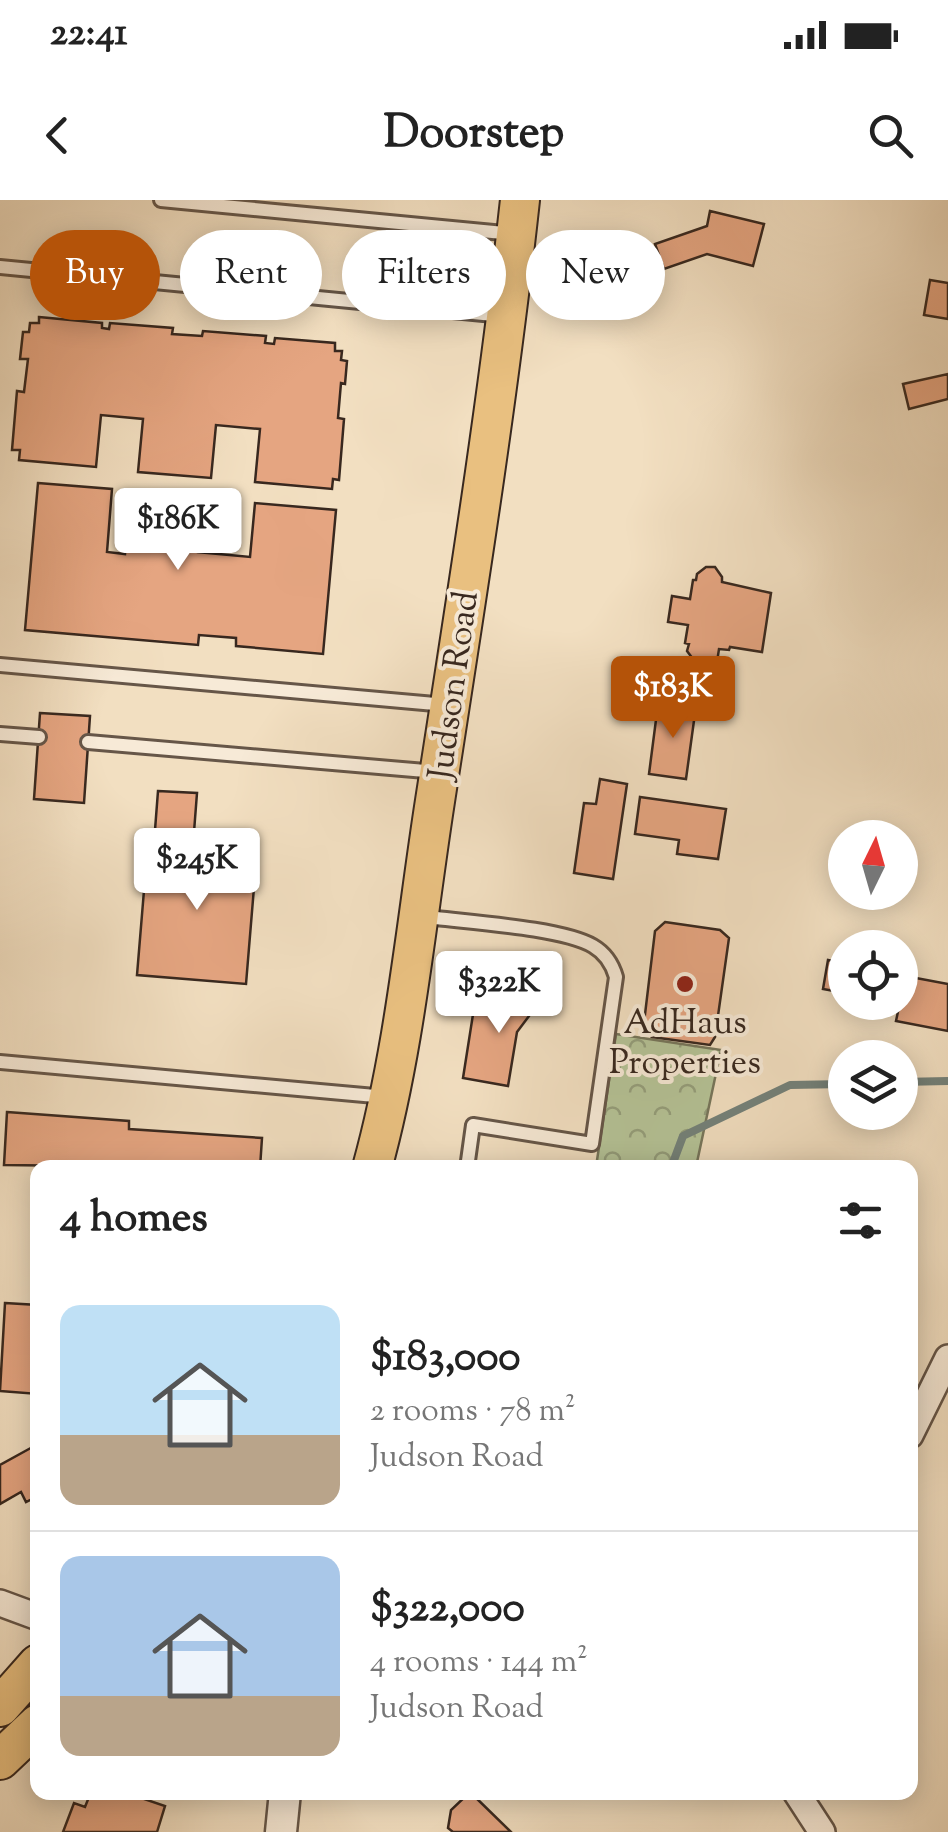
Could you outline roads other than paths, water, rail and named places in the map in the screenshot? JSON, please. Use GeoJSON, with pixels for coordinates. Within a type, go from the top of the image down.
{"type":"FeatureCollection","features":[{"type":"Feature","properties":{"kind":"main road","name":"Judson Road"},"geometry":{"type":"LineString","coordinates":[[506,316],[519,217]]}},
{"type":"Feature","properties":{"kind":"main road","name":"Judson Road"},"geometry":{"type":"LineString","coordinates":[[374,1160],[418,916],[505,320]]}},
{"type":"Feature","properties":{"kind":"main road"},"geometry":{"type":"LineString","coordinates":[[0,1707],[30,1673]]}},
{"type":"Feature","properties":{"kind":"main road"},"geometry":{"type":"LineString","coordinates":[[0,1760],[30,1732]]}},
{"type":"Feature","properties":{"kind":"street"},"geometry":{"type":"LineString","coordinates":[[918,1419],[948,1358]]}},
{"type":"Feature","properties":{"kind":"street"},"geometry":{"type":"LineString","coordinates":[[0,1603],[30,1614]]}},
{"type":"Feature","properties":{"kind":"street"},"geometry":{"type":"LineString","coordinates":[[280,1832],[284,1800]]}},
{"type":"Feature","properties":{"kind":"street"},"geometry":{"type":"LineString","coordinates":[[801,1800],[822,1832]]}},
{"type":"Feature","properties":{"kind":"lane"},"geometry":{"type":"LineString","coordinates":[[161,200],[519,217]]}},
{"type":"Feature","properties":{"kind":"lane"},"geometry":{"type":"LineString","coordinates":[[0,268],[342,300]]}},
{"type":"Feature","properties":{"kind":"lane"},"geometry":{"type":"LineString","coordinates":[[0,665],[450,705]]}},
{"type":"Feature","properties":{"kind":"lane"},"geometry":{"type":"LineString","coordinates":[[0,734],[39,737]]}},
{"type":"Feature","properties":{"kind":"lane"},"geometry":{"type":"LineString","coordinates":[[88,742],[440,772]]}},
{"type":"Feature","properties":{"kind":"lane"},"geometry":{"type":"LineString","coordinates":[[418,916],[573,938],[607,957],[616,977],[592,1144],[473,1125],[468,1160]]}},
{"type":"Feature","properties":{"kind":"lane"},"geometry":{"type":"LineString","coordinates":[[0,1062],[388,1097]]}},
{"type":"Feature","properties":{"kind":"waterway"},"geometry":{"type":"LineString","coordinates":[[918,1082],[948,1081]]}},
{"type":"Feature","properties":{"kind":"waterway"},"geometry":{"type":"LineString","coordinates":[[674,1160],[683,1136],[790,1085],[828,1084]]}},
{"type":"Feature","properties":{"kind":"place","name":"AdHaus Properties"},"geometry":{"type":"Point","coordinates":[685,984]}}]}
